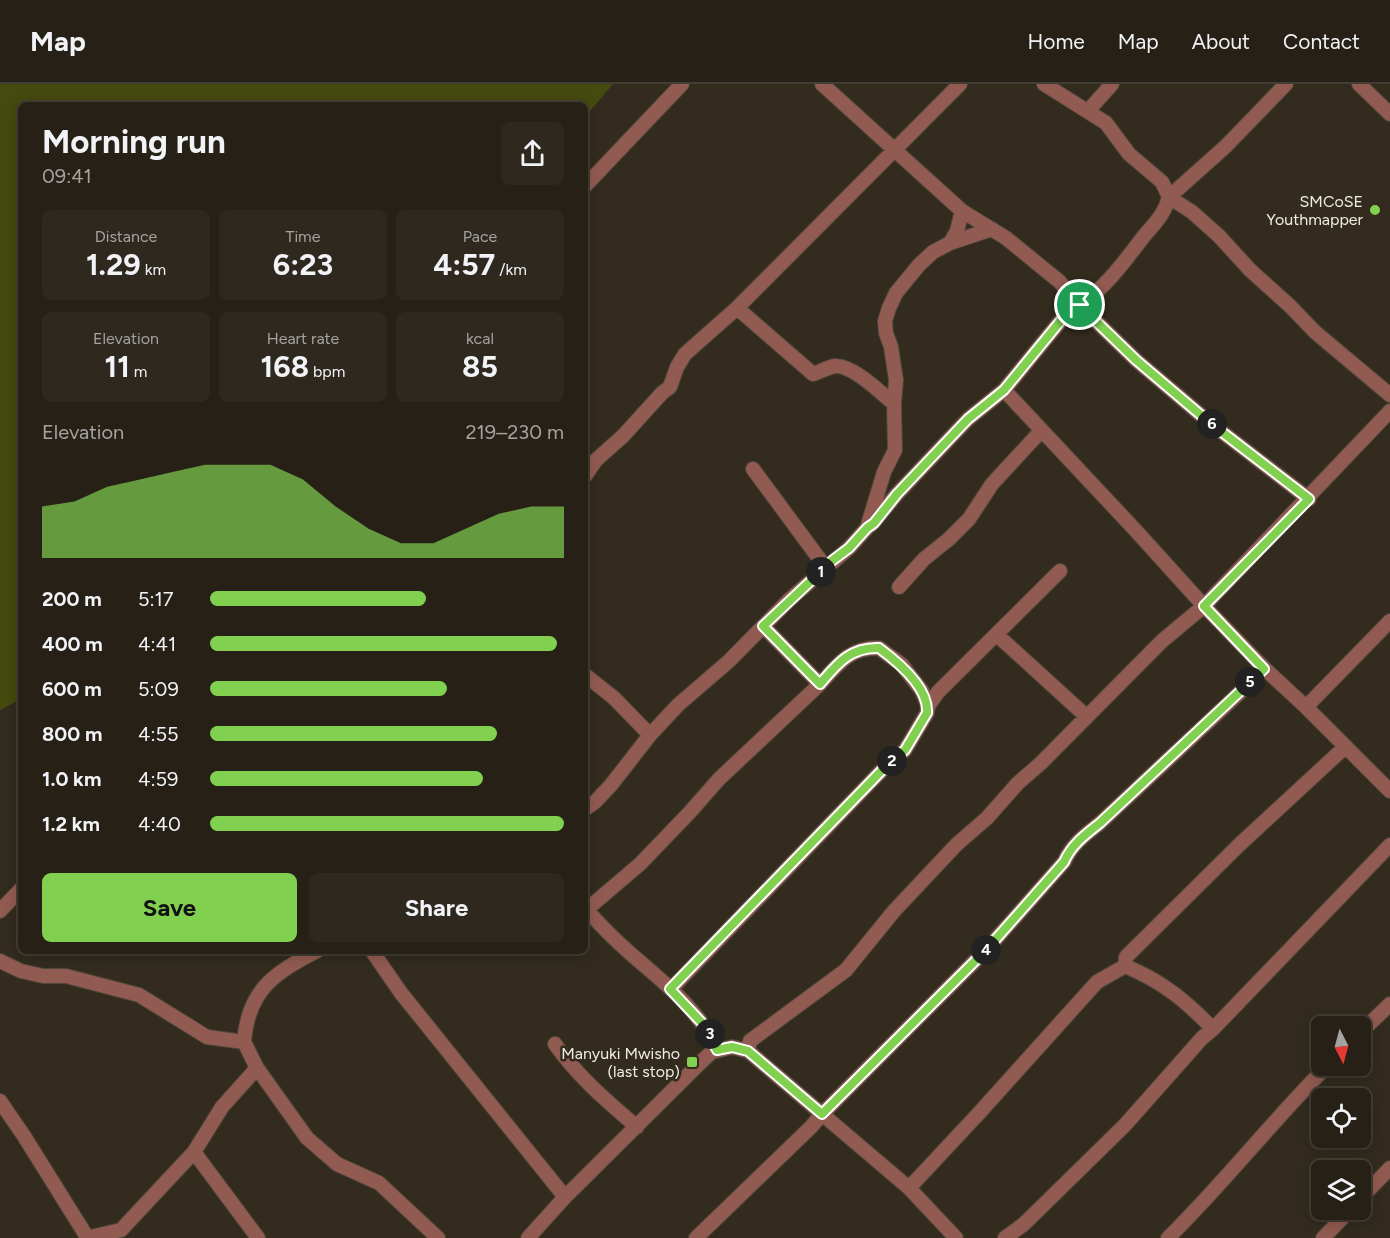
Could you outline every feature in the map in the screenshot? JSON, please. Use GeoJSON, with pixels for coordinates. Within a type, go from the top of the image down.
{"type":"FeatureCollection","features":[{"type":"Feature","properties":{"kind":"street"},"geometry":{"type":"LineString","coordinates":[[588,183],[682,84]]}},
{"type":"Feature","properties":{"kind":"street"},"geometry":{"type":"LineString","coordinates":[[822,84],[962,212],[1026,252],[1060,282],[1136,360],[1309,499]]}},
{"type":"Feature","properties":{"kind":"street"},"geometry":{"type":"LineString","coordinates":[[588,472],[596,460],[623,436],[670,387],[681,358],[736,308],[960,84]]}},
{"type":"Feature","properties":{"kind":"street"},"geometry":{"type":"LineString","coordinates":[[1044,84],[1106,123],[1129,154],[1162,182],[1169,197],[1192,212],[1219,236],[1250,270],[1315,332],[1390,395]]}},
{"type":"Feature","properties":{"kind":"street"},"geometry":{"type":"LineString","coordinates":[[1088,111],[1112,84]]}},
{"type":"Feature","properties":{"kind":"street"},"geometry":{"type":"LineString","coordinates":[[588,807],[611,785],[650,735],[678,705],[729,661],[763,626],[849,548],[968,419],[1004,390],[1078,303],[1096,294],[1131,256],[1166,208],[1169,197],[1226,146],[1286,84]]}},
{"type":"Feature","properties":{"kind":"street"},"geometry":{"type":"LineString","coordinates":[[1359,84],[1390,114]]}},
{"type":"Feature","properties":{"kind":"street"},"geometry":{"type":"LineString","coordinates":[[950,243],[957,231],[962,212]]}},
{"type":"Feature","properties":{"kind":"street"},"geometry":{"type":"LineString","coordinates":[[867,528],[884,472],[895,450],[896,380],[885,321],[889,308],[896,293],[933,252],[950,243],[992,229]]}},
{"type":"Feature","properties":{"kind":"street"},"geometry":{"type":"LineString","coordinates":[[736,308],[813,374],[835,366],[846,369],[865,379],[894,404]]}},
{"type":"Feature","properties":{"kind":"street"},"geometry":{"type":"LineString","coordinates":[[1004,390],[1264,669],[1306,707],[1390,791]]}},
{"type":"Feature","properties":{"kind":"street"},"geometry":{"type":"LineString","coordinates":[[748,1051],[750,1041],[846,970],[894,911],[957,844],[987,818],[1018,783],[1041,763],[1162,641],[1204,606],[1309,499],[1390,411]]}},
{"type":"Feature","properties":{"kind":"street"},"geometry":{"type":"LineString","coordinates":[[899,587],[924,560],[969,519],[992,484],[1041,431]]}},
{"type":"Feature","properties":{"kind":"street"},"geometry":{"type":"LineString","coordinates":[[753,469],[826,568]]}},
{"type":"Feature","properties":{"kind":"street"},"geometry":{"type":"LineString","coordinates":[[670,989],[879,773],[905,750],[938,692],[1060,571]]}},
{"type":"Feature","properties":{"kind":"street"},"geometry":{"type":"LineString","coordinates":[[1306,707],[1390,621]]}},
{"type":"Feature","properties":{"kind":"street"},"geometry":{"type":"LineString","coordinates":[[763,626],[820,684]]}},
{"type":"Feature","properties":{"kind":"street"},"geometry":{"type":"LineString","coordinates":[[997,635],[1086,716]]}},
{"type":"Feature","properties":{"kind":"street"},"geometry":{"type":"LineString","coordinates":[[588,907],[639,864],[719,779],[833,669],[855,651],[879,648],[902,665],[922,691],[928,706]]}},
{"type":"Feature","properties":{"kind":"street"},"geometry":{"type":"LineString","coordinates":[[696,1238],[811,1127],[987,949],[1064,862],[1078,840],[1100,823],[1264,669]]}},
{"type":"Feature","properties":{"kind":"street"},"geometry":{"type":"LineString","coordinates":[[588,677],[614,698],[650,735]]}},
{"type":"Feature","properties":{"kind":"street"},"geometry":{"type":"LineString","coordinates":[[1125,966],[1126,957],[1135,948],[1239,845],[1344,747]]}},
{"type":"Feature","properties":{"kind":"street"},"geometry":{"type":"LineString","coordinates":[[1005,1238],[1024,1224],[1125,1125],[1202,1038],[1390,845]]}},
{"type":"Feature","properties":{"kind":"street"},"geometry":{"type":"LineString","coordinates":[[0,911],[18,892]]}},
{"type":"Feature","properties":{"kind":"street"},"geometry":{"type":"LineString","coordinates":[[588,911],[670,989],[703,1024],[717,1050]]}},
{"type":"Feature","properties":{"kind":"street"},"geometry":{"type":"LineString","coordinates":[[312,954],[281,970],[262,988],[253,1002],[245,1029],[244,1042],[257,1068],[308,1138],[337,1164],[378,1182],[438,1238]]}},
{"type":"Feature","properties":{"kind":"street"},"geometry":{"type":"LineString","coordinates":[[374,954],[401,993],[565,1197]]}},
{"type":"Feature","properties":{"kind":"street"},"geometry":{"type":"LineString","coordinates":[[0,960],[21,971],[43,976],[66,976],[139,995],[207,1037],[244,1042]]}},
{"type":"Feature","properties":{"kind":"street"},"geometry":{"type":"LineString","coordinates":[[909,1188],[1097,982],[1125,966]]}},
{"type":"Feature","properties":{"kind":"street"},"geometry":{"type":"LineString","coordinates":[[1125,966],[1141,972],[1182,998],[1213,1029]]}},
{"type":"Feature","properties":{"kind":"street"},"geometry":{"type":"LineString","coordinates":[[1371,1022],[1390,1004]]}},
{"type":"Feature","properties":{"kind":"street"},"geometry":{"type":"LineString","coordinates":[[555,1044],[571,1067],[637,1127]]}},
{"type":"Feature","properties":{"kind":"street"},"geometry":{"type":"LineString","coordinates":[[528,1238],[565,1197],[703,1060],[717,1050],[732,1047],[748,1051],[909,1188],[956,1238]]}},
{"type":"Feature","properties":{"kind":"street"},"geometry":{"type":"LineString","coordinates":[[0,1101],[86,1237],[124,1234],[194,1152],[222,1107],[257,1068]]}},
{"type":"Feature","properties":{"kind":"street"},"geometry":{"type":"LineString","coordinates":[[1168,1238],[1317,1076]]}},
{"type":"Feature","properties":{"kind":"street"},"geometry":{"type":"LineString","coordinates":[[194,1152],[258,1238]]}},
{"type":"Feature","properties":{"kind":"street"},"geometry":{"type":"LineString","coordinates":[[1371,1188],[1390,1168]]}},
{"type":"Feature","properties":{"kind":"street"},"geometry":{"type":"LineString","coordinates":[[1323,1238],[1340,1220]]}},
{"type":"Feature","properties":{"kind":"green space"},"geometry":{"type":"Polygon","coordinates":[[[0,84],[613,84],[588,113],[588,102],[18,102],[18,701],[0,710],[0,84]]]}},
{"type":"Feature","properties":{"kind":"place","name":"SMCoSE Youthmapper"},"geometry":{"type":"Point","coordinates":[1375,210]}},
{"type":"Feature","properties":{"kind":"place","name":"Manyuki Mwisho (last stop)"},"geometry":{"type":"Point","coordinates":[692,1062]}},
{"type":"Feature","properties":{"kind":"route"},"geometry":{"type":"LineString","coordinates":[[1076,302],[1080,305],[1136,360],[1209,422],[1309,499],[1204,606],[1264,669],[1100,823],[1078,840],[1064,862],[987,949],[822,1114],[748,1051],[732,1047],[717,1050],[703,1024],[670,989],[717,943],[798,855],[887,765],[905,750],[927,713],[928,706],[922,691],[902,665],[879,648],[855,651],[833,669],[820,684],[763,626],[874,523],[897,494],[968,419],[1004,390],[1076,302]]}}]}
